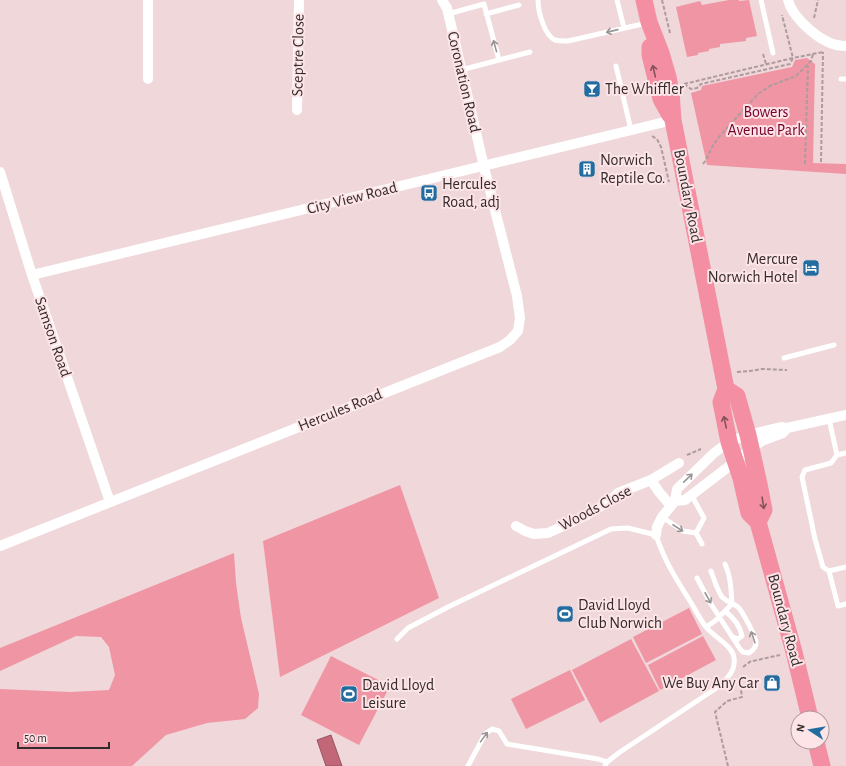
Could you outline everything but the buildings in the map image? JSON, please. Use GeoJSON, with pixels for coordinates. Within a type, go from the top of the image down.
{"type":"FeatureCollection","features":[{"type":"Feature","properties":{"kind":"highway","name":"Boundary Road"},"geometry":{"type":"LineString","coordinates":[[644,0],[649,22],[661,53],[671,92],[673,120],[726,389],[721,402],[729,442],[736,461],[749,513],[758,522],[794,652],[808,710]]}},
{"type":"Feature","properties":{"kind":"highway"},"geometry":{"type":"LineString","coordinates":[[726,389],[737,396],[760,484],[764,510],[758,522]]}},
{"type":"Feature","properties":{"kind":"highway"},"geometry":{"type":"LineString","coordinates":[[818,750],[822,766]]}},
{"type":"Feature","properties":{"kind":"street"},"geometry":{"type":"LineString","coordinates":[[148,0],[148,79]]}},
{"type":"Feature","properties":{"kind":"street","name":"Sceptre Close"},"geometry":{"type":"LineString","coordinates":[[297,110],[299,0]]}},
{"type":"Feature","properties":{"kind":"street","name":"Coronation Road"},"geometry":{"type":"LineString","coordinates":[[442,0],[447,8],[484,166]]}},
{"type":"Feature","properties":{"kind":"street"},"geometry":{"type":"LineString","coordinates":[[788,0],[799,19],[816,35],[829,43],[846,46]]}},
{"type":"Feature","properties":{"kind":"street","name":"City View Road"},"geometry":{"type":"LineString","coordinates":[[32,275],[673,120]]}},
{"type":"Feature","properties":{"kind":"street","name":"Hercules Road"},"geometry":{"type":"LineString","coordinates":[[0,546],[500,347],[510,340],[518,331],[520,318],[517,296],[484,166]]}},
{"type":"Feature","properties":{"kind":"street","name":"Samson Road"},"geometry":{"type":"LineString","coordinates":[[0,172],[32,275],[110,502]]}},
{"type":"Feature","properties":{"kind":"street"},"geometry":{"type":"LineString","coordinates":[[656,535],[657,527],[662,517],[673,503],[677,489],[714,453],[729,442],[749,442],[780,426],[787,428],[846,415]]}},
{"type":"Feature","properties":{"kind":"street"},"geometry":{"type":"LineString","coordinates":[[673,503],[685,500],[692,496],[736,461],[749,442]]}},
{"type":"Feature","properties":{"kind":"street","name":"Woods Close"},"geometry":{"type":"LineString","coordinates":[[516,526],[534,534],[548,533],[585,516],[611,500],[618,493],[652,480],[678,463]]}},
{"type":"Feature","properties":{"kind":"street","name":"Woods Close"},"geometry":{"type":"LineString","coordinates":[[652,480],[659,492],[673,503]]}},
{"type":"Feature","properties":{"kind":"lane"},"geometry":{"type":"LineString","coordinates":[[538,0],[548,36],[556,41],[568,41],[649,22]]}},
{"type":"Feature","properties":{"kind":"lane"},"geometry":{"type":"LineString","coordinates":[[617,0],[624,28]]}},
{"type":"Feature","properties":{"kind":"lane"},"geometry":{"type":"LineString","coordinates":[[761,0],[773,53]]}},
{"type":"Feature","properties":{"kind":"lane"},"geometry":{"type":"LineString","coordinates":[[448,14],[484,2],[499,60]]}},
{"type":"Feature","properties":{"kind":"lane"},"geometry":{"type":"LineString","coordinates":[[486,14],[518,5]]}},
{"type":"Feature","properties":{"kind":"lane"},"geometry":{"type":"LineString","coordinates":[[461,70],[530,52]]}},
{"type":"Feature","properties":{"kind":"lane"},"geometry":{"type":"LineString","coordinates":[[616,66],[632,130]]}},
{"type":"Feature","properties":{"kind":"lane"},"geometry":{"type":"LineString","coordinates":[[784,358],[834,345]]}},
{"type":"Feature","properties":{"kind":"lane"},"geometry":{"type":"LineString","coordinates":[[828,419],[837,455]]}},
{"type":"Feature","properties":{"kind":"lane"},"geometry":{"type":"LineString","coordinates":[[846,453],[837,455],[831,462],[805,470],[802,477],[815,538],[823,567],[829,572],[838,606],[846,604]]}},
{"type":"Feature","properties":{"kind":"lane"},"geometry":{"type":"LineString","coordinates":[[692,496],[704,518],[696,533]]}},
{"type":"Feature","properties":{"kind":"lane"},"geometry":{"type":"LineString","coordinates":[[662,517],[683,531],[696,533]]}},
{"type":"Feature","properties":{"kind":"lane"},"geometry":{"type":"LineString","coordinates":[[397,639],[408,628],[448,607],[611,529],[628,528],[656,535],[669,568],[706,627],[732,651],[734,666],[730,676],[721,685],[620,752],[606,764],[598,759],[507,744],[499,731],[492,729],[485,734],[468,766]]}},
{"type":"Feature","properties":{"kind":"lane"},"geometry":{"type":"LineString","coordinates":[[696,533],[702,544]]}},
{"type":"Feature","properties":{"kind":"lane"},"geometry":{"type":"LineString","coordinates":[[706,627],[716,621],[732,604],[730,579],[725,564]]}},
{"type":"Feature","properties":{"kind":"lane"},"geometry":{"type":"LineString","coordinates":[[829,572],[846,567]]}},
{"type":"Feature","properties":{"kind":"lane"},"geometry":{"type":"LineString","coordinates":[[697,578],[711,604],[740,649],[743,652],[749,653],[754,649],[756,643],[748,622],[740,610],[726,601],[721,595],[711,571]]}},
{"type":"Feature","properties":{"kind":"lane"},"geometry":{"type":"LineString","coordinates":[[725,611],[734,618],[741,629],[742,636],[738,639],[733,637]]}},
{"type":"Feature","properties":{"kind":"path"},"geometry":{"type":"LineString","coordinates":[[810,30],[818,0]]}},
{"type":"Feature","properties":{"kind":"path"},"geometry":{"type":"LineString","coordinates":[[781,11],[793,58],[790,64],[701,84],[697,88],[691,89],[684,84],[793,58],[822,53],[821,162]]}},
{"type":"Feature","properties":{"kind":"path"},"geometry":{"type":"LineString","coordinates":[[703,164],[718,138],[758,94],[770,86],[796,76],[812,61],[813,54]]}},
{"type":"Feature","properties":{"kind":"path"},"geometry":{"type":"LineString","coordinates":[[805,164],[808,65]]}},
{"type":"Feature","properties":{"kind":"path"},"geometry":{"type":"LineString","coordinates":[[750,372],[762,369],[787,370]]}},
{"type":"Feature","properties":{"kind":"path"},"geometry":{"type":"LineString","coordinates":[[678,463],[680,458],[701,449]]}},
{"type":"Feature","properties":{"kind":"path"},"geometry":{"type":"LineString","coordinates":[[752,661],[794,652]]}},
{"type":"Feature","properties":{"kind":"path"},"geometry":{"type":"LineString","coordinates":[[728,766],[715,712],[727,701],[742,697],[739,682]]}},
{"type":"Feature","properties":{"kind":"green space"},"geometry":{"type":"Polygon","coordinates":[[[729,0],[749,0],[757,36],[746,38],[746,41],[720,44],[720,47],[698,53],[698,55],[687,57],[676,7],[700,1],[702,5],[729,0]]]}},
{"type":"Feature","properties":{"kind":"green space","name":"Bowers Avenue Park"},"geometry":{"type":"Polygon","coordinates":[[[807,58],[815,64],[813,163],[846,164],[846,174],[707,165],[691,93],[701,90],[702,86],[792,67],[795,60],[807,58]]]}},
{"type":"Feature","properties":{"kind":"green space"},"geometry":{"type":"Polygon","coordinates":[[[400,485],[439,598],[280,677],[263,541],[400,485]]]}},
{"type":"Feature","properties":{"kind":"green space"},"geometry":{"type":"Polygon","coordinates":[[[234,553],[236,583],[241,618],[259,694],[258,708],[245,719],[207,723],[166,735],[132,766],[0,766],[0,689],[70,692],[109,690],[115,675],[109,647],[101,637],[76,636],[0,671],[0,648],[234,553]]]}},
{"type":"Feature","properties":{"kind":"green space"},"geometry":{"type":"Polygon","coordinates":[[[689,608],[702,634],[646,663],[633,637],[689,608]]]}},
{"type":"Feature","properties":{"kind":"green space"},"geometry":{"type":"Polygon","coordinates":[[[703,636],[716,660],[660,690],[648,665],[703,636]]]}},
{"type":"Feature","properties":{"kind":"green space"},"geometry":{"type":"Polygon","coordinates":[[[631,639],[659,691],[600,723],[572,670],[631,639]]]}},
{"type":"Feature","properties":{"kind":"green space","name":"David Lloyd Leisure"},"geometry":{"type":"Polygon","coordinates":[[[331,656],[390,686],[359,745],[301,715],[331,656]]]}},
{"type":"Feature","properties":{"kind":"green space"},"geometry":{"type":"Polygon","coordinates":[[[570,670],[585,700],[526,729],[511,699],[570,670]]]}},
{"type":"Feature","properties":{"kind":"shaded area"},"geometry":{"type":"Polygon","coordinates":[[[331,735],[342,766],[326,766],[317,740],[331,735]]]}},
{"type":"Feature","properties":{"kind":"place","name":"The Whiffler"},"geometry":{"type":"Point","coordinates":[592,89]}},
{"type":"Feature","properties":{"kind":"place","name":"Norwich Reptile Co."},"geometry":{"type":"Point","coordinates":[587,169]}},
{"type":"Feature","properties":{"kind":"place","name":"Hercules Road, adj"},"geometry":{"type":"Point","coordinates":[429,193]}},
{"type":"Feature","properties":{"kind":"place","name":"Mercure Norwich Hotel"},"geometry":{"type":"Point","coordinates":[811,268]}},
{"type":"Feature","properties":{"kind":"place","name":"David Lloyd Club Norwich"},"geometry":{"type":"Point","coordinates":[565,614]}},
{"type":"Feature","properties":{"kind":"place","name":"We Buy Any Car"},"geometry":{"type":"Point","coordinates":[772,683]}},
{"type":"Feature","properties":{"kind":"place","name":"David Lloyd Leisure"},"geometry":{"type":"Point","coordinates":[349,694]}}]}
